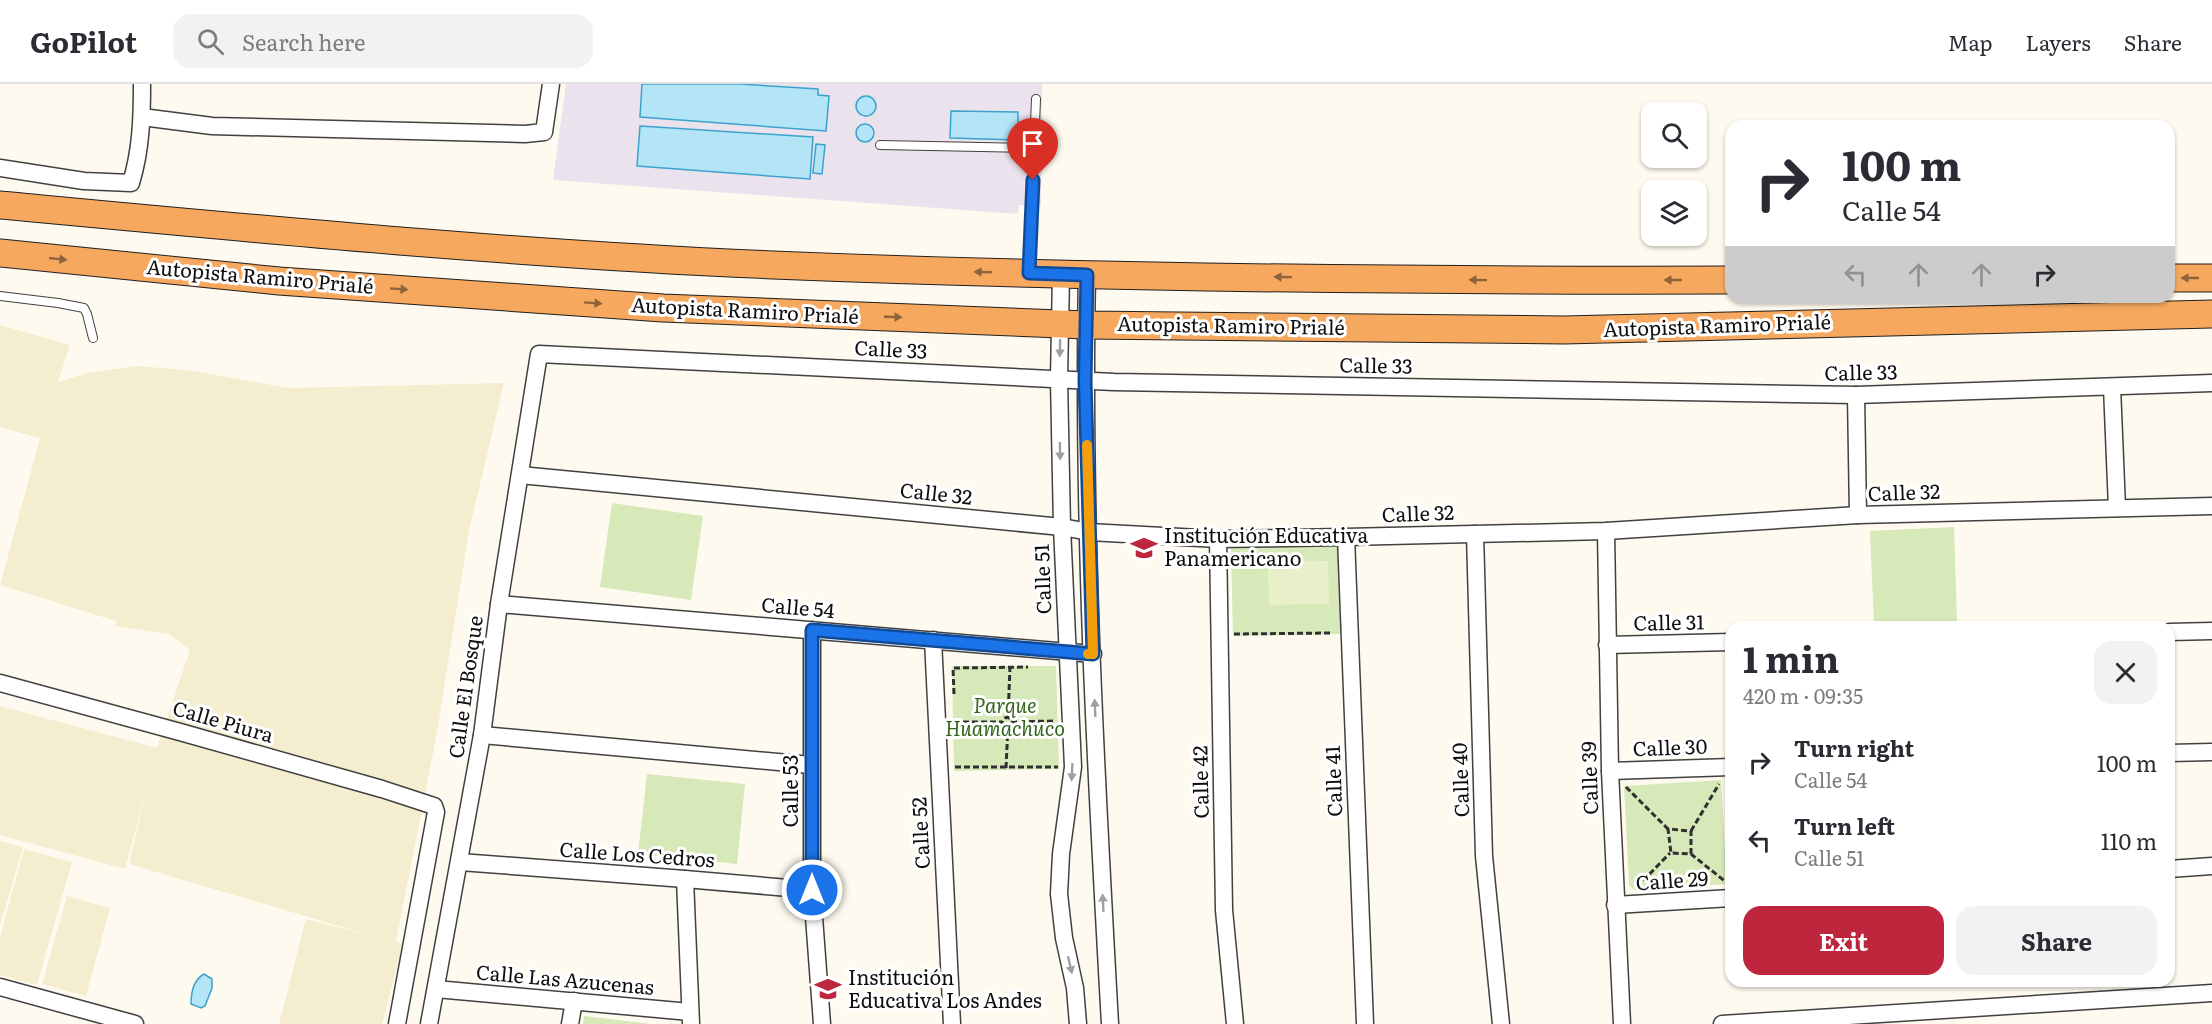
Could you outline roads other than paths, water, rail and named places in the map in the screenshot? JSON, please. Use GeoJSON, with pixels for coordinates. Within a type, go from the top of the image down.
{"type":"FeatureCollection","features":[{"type":"Feature","properties":{"kind":"highway"},"geometry":{"type":"LineString","coordinates":[[0,205],[457,246],[769,265],[1074,275],[1725,280]]}},
{"type":"Feature","properties":{"kind":"highway","name":"Autopista Ramiro Prialé"},"geometry":{"type":"LineString","coordinates":[[0,253],[279,281],[663,308],[1073,324],[1563,330],[2212,314]]}},
{"type":"Feature","properties":{"kind":"highway"},"geometry":{"type":"LineString","coordinates":[[2175,278],[2212,278]]}},
{"type":"Feature","properties":{"kind":"street"},"geometry":{"type":"LineString","coordinates":[[0,168],[84,181],[131,183],[138,159],[142,84]]}},
{"type":"Feature","properties":{"kind":"street"},"geometry":{"type":"LineString","coordinates":[[142,117],[212,126],[525,134],[544,132],[551,84]]}},
{"type":"Feature","properties":{"kind":"street","name":"Calle 51"},"geometry":{"type":"LineString","coordinates":[[1074,275],[1073,324],[1059,380],[1062,527],[1072,767],[1061,854],[1059,894],[1064,938],[1075,988],[1078,1024]]}},
{"type":"Feature","properties":{"kind":"street","name":"Calle 51"},"geometry":{"type":"LineString","coordinates":[[1074,275],[1073,324],[1085,381],[1097,788],[1110,1024]]}},
{"type":"Feature","properties":{"kind":"street","name":"Calle 33"},"geometry":{"type":"LineString","coordinates":[[539,354],[1085,381],[1856,395],[2212,383]]}},
{"type":"Feature","properties":{"kind":"street","name":"Calle El Bosque"},"geometry":{"type":"LineString","coordinates":[[429,1024],[482,735],[499,604],[539,354]]}},
{"type":"Feature","properties":{"kind":"street"},"geometry":{"type":"LineString","coordinates":[[2112,387],[2117,508]]}},
{"type":"Feature","properties":{"kind":"street"},"geometry":{"type":"LineString","coordinates":[[1856,395],[1858,515]]}},
{"type":"Feature","properties":{"kind":"street","name":"Calle 32"},"geometry":{"type":"LineString","coordinates":[[520,475],[1062,527],[1089,532],[1218,539],[1606,531],[1858,515],[2212,506]]}},
{"type":"Feature","properties":{"kind":"street","name":"Calle 39"},"geometry":{"type":"LineString","coordinates":[[1606,531],[1610,771],[1622,1024]]}},
{"type":"Feature","properties":{"kind":"street","name":"Calle 40"},"geometry":{"type":"LineString","coordinates":[[1475,534],[1484,856],[1501,1024]]}},
{"type":"Feature","properties":{"kind":"street","name":"Calle 41"},"geometry":{"type":"LineString","coordinates":[[1346,537],[1365,1024]]}},
{"type":"Feature","properties":{"kind":"street","name":"Calle 42"},"geometry":{"type":"LineString","coordinates":[[1218,539],[1224,910],[1235,1024]]}},
{"type":"Feature","properties":{"kind":"street","name":"Calle 54"},"geometry":{"type":"LineString","coordinates":[[499,604],[1093,654]]}},
{"type":"Feature","properties":{"kind":"street","name":"Calle 53"},"geometry":{"type":"LineString","coordinates":[[812,630],[812,890],[822,1024]]}},
{"type":"Feature","properties":{"kind":"street"},"geometry":{"type":"LineString","coordinates":[[2175,632],[2212,631]]}},
{"type":"Feature","properties":{"kind":"street","name":"Calle 52"},"geometry":{"type":"LineString","coordinates":[[933,640],[952,1024]]}},
{"type":"Feature","properties":{"kind":"street","name":"Calle 31"},"geometry":{"type":"LineString","coordinates":[[1607,645],[1725,642]]}},
{"type":"Feature","properties":{"kind":"street","name":"Calle Piura"},"geometry":{"type":"LineString","coordinates":[[0,683],[214,741],[434,806],[436,812],[397,1024]]}},
{"type":"Feature","properties":{"kind":"street"},"geometry":{"type":"LineString","coordinates":[[482,735],[812,765]]}},
{"type":"Feature","properties":{"kind":"street"},"geometry":{"type":"LineString","coordinates":[[2175,753],[2212,752]]}},
{"type":"Feature","properties":{"kind":"street","name":"Calle 30"},"geometry":{"type":"LineString","coordinates":[[1610,771],[1725,774]]}},
{"type":"Feature","properties":{"kind":"street","name":"Calle Los Cedros"},"geometry":{"type":"LineString","coordinates":[[460,862],[812,890]]}},
{"type":"Feature","properties":{"kind":"street"},"geometry":{"type":"LineString","coordinates":[[2175,869],[2212,866]]}},
{"type":"Feature","properties":{"kind":"street"},"geometry":{"type":"LineString","coordinates":[[685,879],[691,1018]]}},
{"type":"Feature","properties":{"kind":"street","name":"Calle 29"},"geometry":{"type":"LineString","coordinates":[[1616,905],[1725,891]]}},
{"type":"Feature","properties":{"kind":"street"},"geometry":{"type":"LineString","coordinates":[[0,987],[135,1024]]}},
{"type":"Feature","properties":{"kind":"street","name":"Calle Las Azucenas"},"geometry":{"type":"LineString","coordinates":[[436,989],[574,1002],[691,1018]]}},
{"type":"Feature","properties":{"kind":"street"},"geometry":{"type":"LineString","coordinates":[[1722,1024],[2212,993]]}},
{"type":"Feature","properties":{"kind":"street"},"geometry":{"type":"LineString","coordinates":[[570,1024],[574,1002]]}},
{"type":"Feature","properties":{"kind":"lane"},"geometry":{"type":"LineString","coordinates":[[1029,273],[1036,99]]}},
{"type":"Feature","properties":{"kind":"lane"},"geometry":{"type":"LineString","coordinates":[[880,145],[1034,148]]}},
{"type":"Feature","properties":{"kind":"lane"},"geometry":{"type":"LineString","coordinates":[[0,296],[84,308],[93,338]]}},
{"type":"Feature","properties":{"kind":"water"},"geometry":{"type":"Polygon","coordinates":[[[642,84],[740,84],[818,89],[818,95],[829,96],[826,131],[640,117],[642,84]]]}},
{"type":"Feature","properties":{"kind":"water"},"geometry":{"type":"Polygon","coordinates":[[[866,96],[873,99],[876,106],[873,113],[866,116],[859,113],[856,106],[859,99],[866,96]]]}},
{"type":"Feature","properties":{"kind":"water"},"geometry":{"type":"Polygon","coordinates":[[[951,111],[1018,112],[1018,140],[950,138],[951,111]]]}},
{"type":"Feature","properties":{"kind":"water"},"geometry":{"type":"Polygon","coordinates":[[[865,124],[871,127],[874,133],[871,139],[865,142],[859,139],[856,133],[859,127],[865,124]]]}},
{"type":"Feature","properties":{"kind":"water"},"geometry":{"type":"Polygon","coordinates":[[[640,126],[813,137],[810,179],[637,166],[640,126]]]}},
{"type":"Feature","properties":{"kind":"water"},"geometry":{"type":"Polygon","coordinates":[[[816,144],[825,145],[822,174],[813,173],[816,144]]]}},
{"type":"Feature","properties":{"kind":"water"},"geometry":{"type":"Polygon","coordinates":[[[204,974],[212,979],[212,988],[205,1006],[201,1008],[191,1004],[191,996],[195,983],[204,974]]]}},
{"type":"Feature","properties":{"kind":"place","name":"Institución Educativa Panamericano"},"geometry":{"type":"Point","coordinates":[1144,548]}},
{"type":"Feature","properties":{"kind":"place","name":"Institución Educativa Los Andes"},"geometry":{"type":"Point","coordinates":[828,989]}},
{"type":"Feature","properties":{"kind":"park label","name":"Parque Huamachuco"},"geometry":{"type":"Point","coordinates":[1005,718]}}]}
